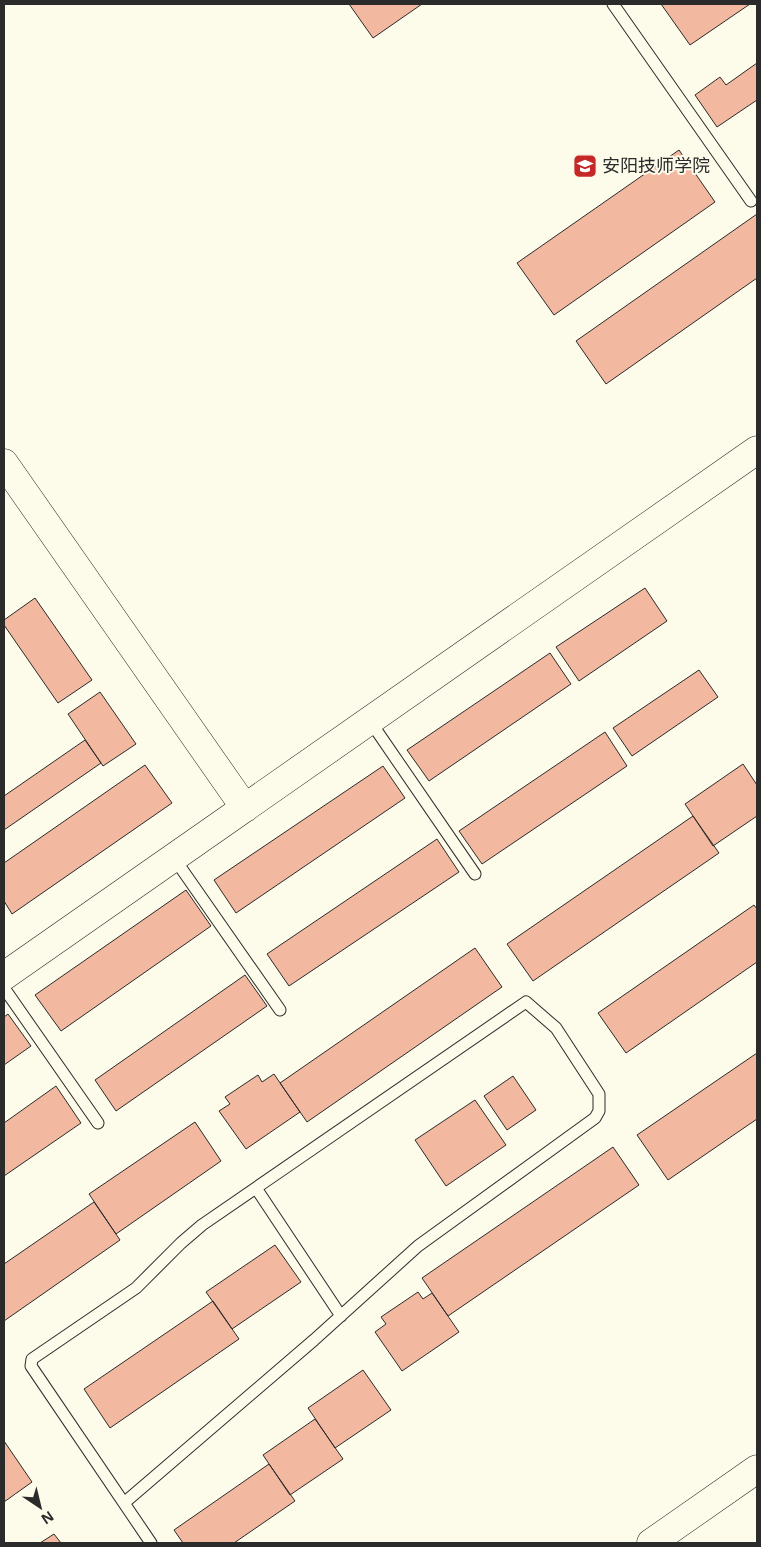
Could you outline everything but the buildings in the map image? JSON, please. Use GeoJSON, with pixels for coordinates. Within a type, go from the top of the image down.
{"type":"FeatureCollection","features":[{"type":"Feature","properties":{"kind":"street"},"geometry":{"type":"LineString","coordinates":[[4,976],[757,450]]}},
{"type":"Feature","properties":{"kind":"street"},"geometry":{"type":"LineString","coordinates":[[4,463],[245,808]]}},
{"type":"Feature","properties":{"kind":"street"},"geometry":{"type":"LineString","coordinates":[[651,1543],[757,1469]]}},
{"type":"Feature","properties":{"kind":"lane"},"geometry":{"type":"LineString","coordinates":[[613,4],[751,202]]}},
{"type":"Feature","properties":{"kind":"lane"},"geometry":{"type":"LineString","coordinates":[[370,721],[475,874]]}},
{"type":"Feature","properties":{"kind":"lane"},"geometry":{"type":"LineString","coordinates":[[174,858],[280,1010]]}},
{"type":"Feature","properties":{"kind":"lane"},"geometry":{"type":"LineString","coordinates":[[4,988],[98,1123]]}},
{"type":"Feature","properties":{"kind":"lane"},"geometry":{"type":"LineString","coordinates":[[124,1503],[341,1316],[418,1246],[595,1118],[599,1111],[599,1094],[556,1028],[526,1002],[202,1225],[180,1243],[136,1288],[32,1359],[31,1366],[151,1543]]}},
{"type":"Feature","properties":{"kind":"lane"},"geometry":{"type":"LineString","coordinates":[[256,1188],[341,1316]]}},
{"type":"Feature","properties":{"kind":"place","name":"安阳技师学院"},"geometry":{"type":"Point","coordinates":[585,166]}}]}
